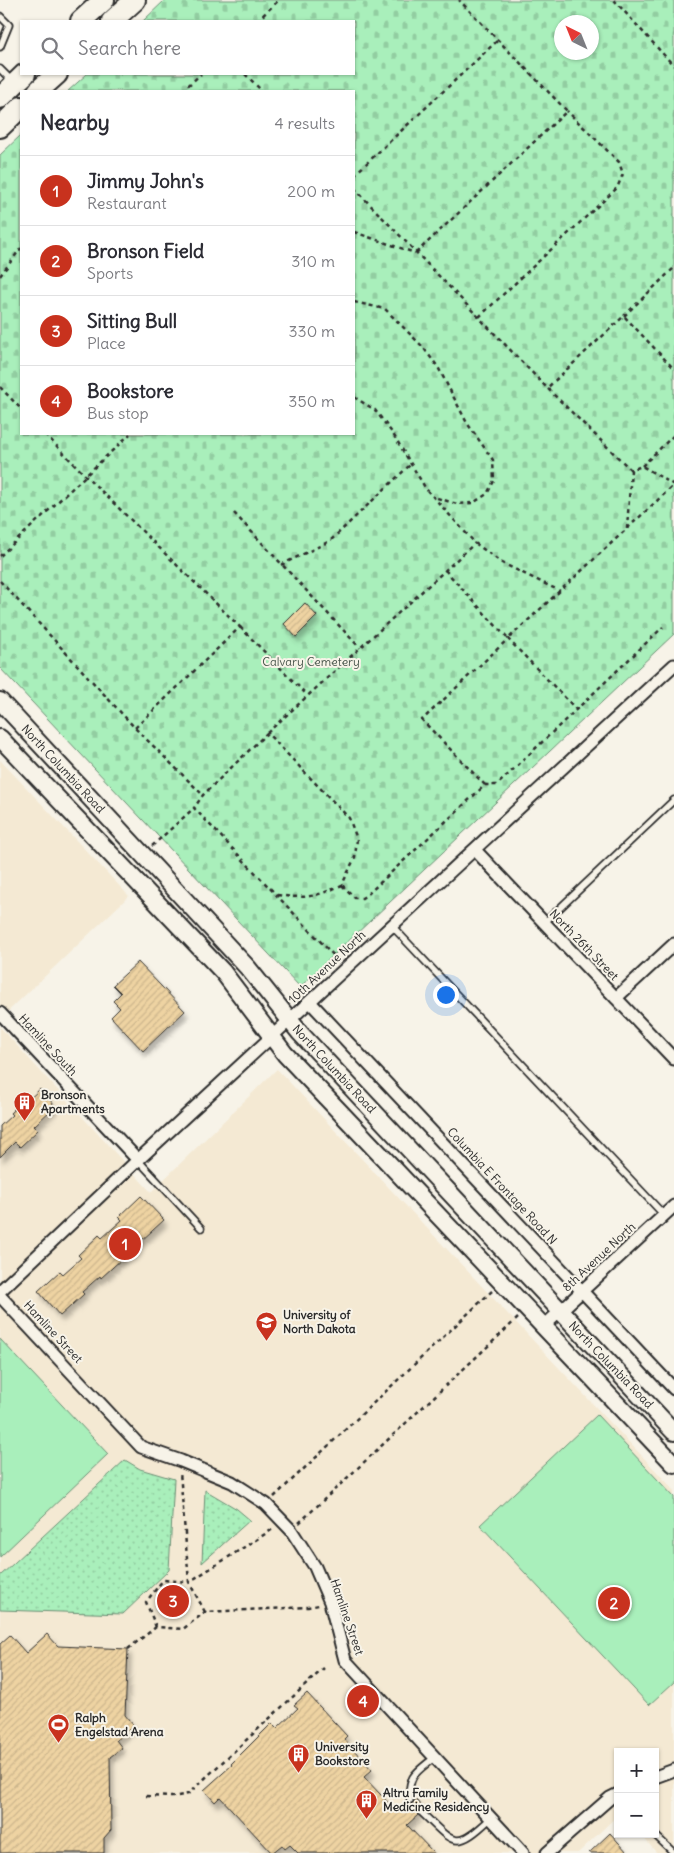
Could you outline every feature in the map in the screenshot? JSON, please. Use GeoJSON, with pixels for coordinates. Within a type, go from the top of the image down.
{"type":"FeatureCollection","features":[{"type":"Feature","properties":{"kind":"highway"},"geometry":{"type":"LineString","coordinates":[[82,20],[104,0]]}},
{"type":"Feature","properties":{"kind":"highway"},"geometry":{"type":"LineString","coordinates":[[113,20],[135,0]]}},
{"type":"Feature","properties":{"kind":"highway"},"geometry":{"type":"LineString","coordinates":[[39,90],[56,75]]}},
{"type":"Feature","properties":{"kind":"highway"},"geometry":{"type":"LineString","coordinates":[[0,98],[20,78]]}},
{"type":"Feature","properties":{"kind":"highway"},"geometry":{"type":"LineString","coordinates":[[0,127],[20,108]]}},
{"type":"Feature","properties":{"kind":"main road","name":"North Columbia Road"},"geometry":{"type":"LineString","coordinates":[[0,702],[144,854],[248,968],[290,1021],[674,1432]]}},
{"type":"Feature","properties":{"kind":"main road","name":"North Columbia Road"},"geometry":{"type":"LineString","coordinates":[[0,738],[223,972],[285,1054],[674,1464]]}},
{"type":"Feature","properties":{"kind":"street","name":"10th Avenue North"},"geometry":{"type":"LineString","coordinates":[[0,1290],[674,665]]}},
{"type":"Feature","properties":{"kind":"street","name":"North 26th Street"},"geometry":{"type":"LineString","coordinates":[[474,850],[674,1058]]}},
{"type":"Feature","properties":{"kind":"street"},"geometry":{"type":"LineString","coordinates":[[616,998],[674,944]]}},
{"type":"Feature","properties":{"kind":"street","name":"Columbia E Frontage Road N"},"geometry":{"type":"LineString","coordinates":[[310,1002],[674,1389]]}},
{"type":"Feature","properties":{"kind":"street","name":"Hamline South"},"geometry":{"type":"LineString","coordinates":[[0,1013],[138,1160]]}},
{"type":"Feature","properties":{"kind":"street","name":"8th Avenue North"},"geometry":{"type":"LineString","coordinates":[[543,1327],[674,1206]]}},
{"type":"Feature","properties":{"kind":"street","name":"Hamline Street"},"geometry":{"type":"LineString","coordinates":[[0,1296],[141,1447],[232,1482],[266,1504],[287,1527],[315,1567],[330,1602],[345,1660],[523,1853]]}},
{"type":"Feature","properties":{"kind":"street"},"geometry":{"type":"LineString","coordinates":[[659,1776],[674,1770]]}},
{"type":"Feature","properties":{"kind":"street"},"geometry":{"type":"LineString","coordinates":[[547,1853],[614,1800]]}},
{"type":"Feature","properties":{"kind":"lane"},"geometry":{"type":"LineString","coordinates":[[0,16],[9,25],[0,47]]}},
{"type":"Feature","properties":{"kind":"lane"},"geometry":{"type":"LineString","coordinates":[[0,69],[20,78]]}},
{"type":"Feature","properties":{"kind":"lane"},"geometry":{"type":"LineString","coordinates":[[544,923],[674,800]]}},
{"type":"Feature","properties":{"kind":"lane"},"geometry":{"type":"LineString","coordinates":[[392,926],[664,1215]]}},
{"type":"Feature","properties":{"kind":"lane"},"geometry":{"type":"LineString","coordinates":[[138,1160],[201,1228]]}},
{"type":"Feature","properties":{"kind":"lane"},"geometry":{"type":"LineString","coordinates":[[410,1800],[408,1787],[414,1775],[435,1757]]}},
{"type":"Feature","properties":{"kind":"lane"},"geometry":{"type":"LineString","coordinates":[[421,1812],[450,1839],[461,1841],[472,1836],[491,1818]]}},
{"type":"Feature","properties":{"kind":"lane"},"geometry":{"type":"LineString","coordinates":[[658,1838],[674,1853]]}},
{"type":"Feature","properties":{"kind":"path"},"geometry":{"type":"LineString","coordinates":[[258,20],[279,0]]}},
{"type":"Feature","properties":{"kind":"path"},"geometry":{"type":"LineString","coordinates":[[458,0],[619,162],[623,174],[617,188],[479,317]]}},
{"type":"Feature","properties":{"kind":"path"},"geometry":{"type":"LineString","coordinates":[[614,0],[674,66]]}},
{"type":"Feature","properties":{"kind":"path"},"geometry":{"type":"LineString","coordinates":[[355,174],[497,41]]}},
{"type":"Feature","properties":{"kind":"path"},"geometry":{"type":"LineString","coordinates":[[183,90],[200,75]]}},
{"type":"Feature","properties":{"kind":"path"},"geometry":{"type":"LineString","coordinates":[[246,75],[261,90]]}},
{"type":"Feature","properties":{"kind":"path"},"geometry":{"type":"LineString","coordinates":[[416,253],[567,111]]}},
{"type":"Feature","properties":{"kind":"path"},"geometry":{"type":"LineString","coordinates":[[355,189],[547,388],[631,470],[627,529]]}},
{"type":"Feature","properties":{"kind":"path"},"geometry":{"type":"LineString","coordinates":[[355,232],[416,253]]}},
{"type":"Feature","properties":{"kind":"path"},"geometry":{"type":"LineString","coordinates":[[0,276],[20,249]]}},
{"type":"Feature","properties":{"kind":"path"},"geometry":{"type":"LineString","coordinates":[[547,388],[674,268]]}},
{"type":"Feature","properties":{"kind":"path"},"geometry":{"type":"LineString","coordinates":[[355,302],[385,309],[422,346],[438,367],[467,423],[494,460],[494,481],[487,494],[473,503],[457,504],[434,497]]}},
{"type":"Feature","properties":{"kind":"path"},"geometry":{"type":"LineString","coordinates":[[624,316],[674,369]]}},
{"type":"Feature","properties":{"kind":"path"},"geometry":{"type":"LineString","coordinates":[[0,387],[20,408]]}},
{"type":"Feature","properties":{"kind":"path"},"geometry":{"type":"LineString","coordinates":[[355,398],[375,410],[393,434],[426,489],[475,543],[502,563],[560,591]]}},
{"type":"Feature","properties":{"kind":"path"},"geometry":{"type":"LineString","coordinates":[[46,435],[307,695]]}},
{"type":"Feature","properties":{"kind":"path"},"geometry":{"type":"LineString","coordinates":[[0,556],[129,435]]}},
{"type":"Feature","properties":{"kind":"path"},"geometry":{"type":"LineString","coordinates":[[631,470],[642,466],[674,435]]}},
{"type":"Feature","properties":{"kind":"path"},"geometry":{"type":"LineString","coordinates":[[281,564],[330,541],[411,464]]}},
{"type":"Feature","properties":{"kind":"path"},"geometry":{"type":"LineString","coordinates":[[485,785],[422,720],[674,485],[642,466]]}},
{"type":"Feature","properties":{"kind":"path"},"geometry":{"type":"LineString","coordinates":[[234,513],[360,648]]}},
{"type":"Feature","properties":{"kind":"path"},"geometry":{"type":"LineString","coordinates":[[144,854],[194,808],[203,794],[307,695],[475,543]]}},
{"type":"Feature","properties":{"kind":"path"},"geometry":{"type":"LineString","coordinates":[[445,570],[508,639],[577,709]]}},
{"type":"Feature","properties":{"kind":"path"},"geometry":{"type":"LineString","coordinates":[[0,581],[135,728],[203,794]]}},
{"type":"Feature","properties":{"kind":"path"},"geometry":{"type":"LineString","coordinates":[[135,728],[240,627]]}},
{"type":"Feature","properties":{"kind":"path"},"geometry":{"type":"LineString","coordinates":[[342,885],[355,898],[362,898],[368,894],[485,785],[497,784],[663,627]]}},
{"type":"Feature","properties":{"kind":"path"},"geometry":{"type":"LineString","coordinates":[[267,733],[350,818],[357,839],[355,857],[342,885],[319,896],[295,897],[277,895]]}},
{"type":"Feature","properties":{"kind":"path"},"geometry":{"type":"LineString","coordinates":[[194,808],[346,969]]}},
{"type":"Feature","properties":{"kind":"path"},"geometry":{"type":"LineString","coordinates":[[266,1504],[495,1288]]}},
{"type":"Feature","properties":{"kind":"path"},"geometry":{"type":"LineString","coordinates":[[156,1627],[146,1602],[163,1580],[189,1582],[287,1527],[521,1316]]}},
{"type":"Feature","properties":{"kind":"path"},"geometry":{"type":"LineString","coordinates":[[181,1461],[180,1479],[189,1582],[205,1612]]}},
{"type":"Feature","properties":{"kind":"path"},"geometry":{"type":"LineString","coordinates":[[128,1649],[156,1627],[183,1628],[205,1612],[308,1606],[330,1602]]}},
{"type":"Feature","properties":{"kind":"path"},"geometry":{"type":"LineString","coordinates":[[146,1796],[172,1797],[188,1794],[324,1668]]}},
{"type":"Feature","properties":{"kind":"shaded area"},"geometry":{"type":"Polygon","coordinates":[[[0,760],[129,896],[0,1019],[0,760]]]}},
{"type":"Feature","properties":{"kind":"shaded area","name":"University of North Dakota"},"geometry":{"type":"Polygon","coordinates":[[[0,1027],[151,1192],[277,1069],[674,1490],[674,1853],[657,1853],[644,1838],[659,1838],[659,1748],[614,1748],[614,1819],[578,1853],[0,1853],[0,1027]]]}},
{"type":"Feature","properties":{"kind":"green space","name":"Calvary Cemetery"},"geometry":{"type":"Polygon","coordinates":[[[165,0],[674,0],[674,634],[300,987],[0,668],[0,155],[20,136],[20,435],[355,435],[355,90],[69,90],[86,75],[355,75],[355,20],[144,20],[165,0]]]}},
{"type":"Feature","properties":{"kind":"green space"},"geometry":{"type":"Polygon","coordinates":[[[0,1339],[108,1454],[0,1557],[0,1339]]]}},
{"type":"Feature","properties":{"kind":"green space"},"geometry":{"type":"Polygon","coordinates":[[[597,1415],[674,1497],[674,1682],[649,1705],[480,1525],[597,1415]]]}},
{"type":"Feature","properties":{"kind":"green space"},"geometry":{"type":"Polygon","coordinates":[[[125,1460],[140,1469],[174,1479],[169,1570],[123,1614],[0,1610],[0,1576],[125,1460]]]}},
{"type":"Feature","properties":{"kind":"green space"},"geometry":{"type":"Polygon","coordinates":[[[205,1490],[237,1509],[250,1520],[202,1563],[205,1490]]]}},
{"type":"Feature","properties":{"kind":"building"},"geometry":{"type":"Polygon","coordinates":[[[305,603],[317,616],[296,637],[284,624],[305,603]]]}},
{"type":"Feature","properties":{"kind":"building"},"geometry":{"type":"Polygon","coordinates":[[[138,962],[185,1011],[143,1051],[111,1017],[120,1008],[113,1001],[121,993],[113,985],[138,962]]]}},
{"type":"Feature","properties":{"kind":"building","name":"Bronson Apartments"},"geometry":{"type":"Polygon","coordinates":[[[40,1089],[55,1106],[34,1126],[38,1130],[20,1147],[15,1142],[0,1157],[0,1126],[12,1115],[10,1113],[22,1102],[24,1104],[40,1089]]]}},
{"type":"Feature","properties":{"kind":"building"},"geometry":{"type":"Polygon","coordinates":[[[141,1196],[164,1220],[141,1241],[139,1239],[122,1255],[124,1257],[82,1292],[84,1294],[60,1316],[38,1291],[60,1271],[63,1274],[81,1258],[78,1255],[99,1235],[102,1238],[122,1220],[119,1217],[141,1196]]]}},
{"type":"Feature","properties":{"kind":"building","name":"Ralph Engelstad Arena"},"geometry":{"type":"Polygon","coordinates":[[[47,1634],[58,1646],[128,1649],[125,1715],[134,1726],[116,1740],[122,1748],[110,1757],[111,1830],[104,1838],[104,1853],[0,1853],[0,1644],[10,1635],[26,1653],[47,1634]]]}},
{"type":"Feature","properties":{"kind":"building","name":"University Bookstore"},"geometry":{"type":"Polygon","coordinates":[[[307,1693],[347,1736],[344,1739],[372,1770],[364,1777],[397,1812],[407,1803],[413,1804],[415,1799],[423,1808],[417,1809],[418,1815],[407,1825],[434,1853],[298,1853],[290,1845],[285,1849],[282,1845],[272,1853],[220,1797],[215,1802],[204,1790],[232,1765],[272,1723],[277,1728],[298,1708],[294,1705],[307,1693]]]}},
{"type":"Feature","properties":{"kind":"building"},"geometry":{"type":"Polygon","coordinates":[[[610,1833],[628,1853],[589,1853],[610,1833]]]}},
{"type":"Feature","properties":{"kind":"place","name":"Bronson Apartments"},"geometry":{"type":"Point","coordinates":[25,1121]}},
{"type":"Feature","properties":{"kind":"place","name":"Jimmy John's"},"geometry":{"type":"Point","coordinates":[125,1244]}},
{"type":"Feature","properties":{"kind":"place","name":"University of North Dakota"},"geometry":{"type":"Point","coordinates":[267,1341]}},
{"type":"Feature","properties":{"kind":"place","name":"Sitting Bull"},"geometry":{"type":"Point","coordinates":[173,1601]}},
{"type":"Feature","properties":{"kind":"place","name":"Bronson Field"},"geometry":{"type":"Point","coordinates":[614,1603]}},
{"type":"Feature","properties":{"kind":"place","name":"Bookstore"},"geometry":{"type":"Point","coordinates":[363,1701]}},
{"type":"Feature","properties":{"kind":"place","name":"Ralph Engelstad Arena"},"geometry":{"type":"Point","coordinates":[59,1744]}},
{"type":"Feature","properties":{"kind":"place","name":"University Bookstore"},"geometry":{"type":"Point","coordinates":[299,1773]}},
{"type":"Feature","properties":{"kind":"place","name":"Altru Family Medicine Residency"},"geometry":{"type":"Point","coordinates":[367,1819]}}]}
